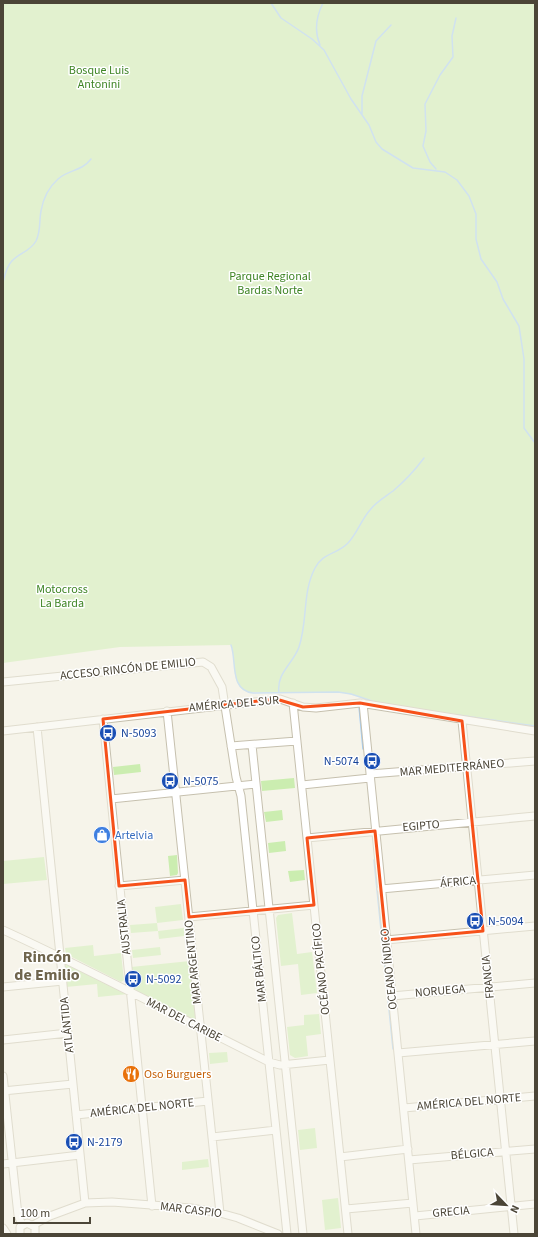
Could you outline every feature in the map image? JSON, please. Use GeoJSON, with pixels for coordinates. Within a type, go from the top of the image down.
{"type":"FeatureCollection","features":[{"type":"Feature","properties":{"kind":"street","name":"ACCESO RINCÓN DE EMILIO"},"geometry":{"type":"LineString","coordinates":[[3,682],[203,662],[211,667],[217,676],[222,687],[225,704]]}},
{"type":"Feature","properties":{"kind":"street","name":"AMÉRICA DEL SUR"},"geometry":{"type":"LineString","coordinates":[[3,731],[225,704],[280,699],[316,708],[363,703],[462,721],[535,731]]}},
{"type":"Feature","properties":{"kind":"street","name":"OCÉANO PACÍFICO"},"geometry":{"type":"LineString","coordinates":[[293,703],[348,1234]]}},
{"type":"Feature","properties":{"kind":"street","name":"OCEANO ÍNDICO"},"geometry":{"type":"LineString","coordinates":[[363,703],[416,1234]]}},
{"type":"Feature","properties":{"kind":"street","name":"MAR BÁLTICO"},"geometry":{"type":"LineString","coordinates":[[225,704],[239,786],[287,1234]]}},
{"type":"Feature","properties":{"kind":"street","name":"MAR ARGENTINO"},"geometry":{"type":"LineString","coordinates":[[167,711],[220,1213]]}},
{"type":"Feature","properties":{"kind":"street","name":"AUSTRALIA"},"geometry":{"type":"LineString","coordinates":[[103,719],[152,1206]]}},
{"type":"Feature","properties":{"kind":"street","name":"FRANCIA"},"geometry":{"type":"LineString","coordinates":[[462,721],[514,1234]]}},
{"type":"Feature","properties":{"kind":"street","name":"ATLÁNTIDA"},"geometry":{"type":"LineString","coordinates":[[37,727],[85,1203]]}},
{"type":"Feature","properties":{"kind":"street"},"geometry":{"type":"LineString","coordinates":[[231,746],[297,741]]}},
{"type":"Feature","properties":{"kind":"street","name":"MAR BÁLTICO"},"geometry":{"type":"LineString","coordinates":[[252,744],[269,909],[282,1065],[303,1234]]}},
{"type":"Feature","properties":{"kind":"street","name":"MAR MEDITERRÁNEO"},"geometry":{"type":"LineString","coordinates":[[302,785],[370,776],[535,761]]}},
{"type":"Feature","properties":{"kind":"street"},"geometry":{"type":"LineString","coordinates":[[111,799],[256,784]]}},
{"type":"Feature","properties":{"kind":"street","name":"EGIPTO"},"geometry":{"type":"LineString","coordinates":[[307,838],[535,816]]}},
{"type":"Feature","properties":{"kind":"street","name":"ÁFRICA"},"geometry":{"type":"LineString","coordinates":[[381,889],[535,875]]}},
{"type":"Feature","properties":{"kind":"street"},"geometry":{"type":"LineString","coordinates":[[119,886],[185,880]]}},
{"type":"Feature","properties":{"kind":"street"},"geometry":{"type":"LineString","coordinates":[[189,917],[314,905]]}},
{"type":"Feature","properties":{"kind":"street"},"geometry":{"type":"LineString","coordinates":[[386,940],[535,926]]}},
{"type":"Feature","properties":{"kind":"street","name":"MAR DEL CARIBE"},"geometry":{"type":"LineString","coordinates":[[3,930],[60,956],[269,1062],[282,1065],[330,1060]]}},
{"type":"Feature","properties":{"kind":"street"},"geometry":{"type":"LineString","coordinates":[[3,987],[62,981]]}},
{"type":"Feature","properties":{"kind":"street","name":"NORUEGA"},"geometry":{"type":"LineString","coordinates":[[392,996],[535,983]]}},
{"type":"Feature","properties":{"kind":"street"},"geometry":{"type":"LineString","coordinates":[[3,1040],[68,1033]]}},
{"type":"Feature","properties":{"kind":"street"},"geometry":{"type":"LineString","coordinates":[[398,1053],[535,1041]]}},
{"type":"Feature","properties":{"kind":"street","name":"MAR DEL CARIBE"},"geometry":{"type":"LineString","coordinates":[[270,1072],[282,1065]]}},
{"type":"Feature","properties":{"kind":"street"},"geometry":{"type":"LineString","coordinates":[[3,1076],[18,1215],[22,1225],[20,1234]]}},
{"type":"Feature","properties":{"kind":"street"},"geometry":{"type":"LineString","coordinates":[[4,1091],[73,1084]]}},
{"type":"Feature","properties":{"kind":"street","name":"AMÉRICA DEL NORTE"},"geometry":{"type":"LineString","coordinates":[[404,1108],[535,1096]]}},
{"type":"Feature","properties":{"kind":"street","name":"AMÉRICA DEL NORTE"},"geometry":{"type":"LineString","coordinates":[[76,1115],[208,1101]]}},
{"type":"Feature","properties":{"kind":"street"},"geometry":{"type":"LineString","coordinates":[[212,1137],[276,1130]]}},
{"type":"Feature","properties":{"kind":"street","name":"BÉLGICA"},"geometry":{"type":"LineString","coordinates":[[409,1160],[535,1148]]}},
{"type":"Feature","properties":{"kind":"street"},"geometry":{"type":"LineString","coordinates":[[340,1157],[408,1149]]}},
{"type":"Feature","properties":{"kind":"street"},"geometry":{"type":"LineString","coordinates":[[3,1164],[80,1155]]}},
{"type":"Feature","properties":{"kind":"street","name":"MAR CASPIO"},"geometry":{"type":"LineString","coordinates":[[22,1225],[27,1223],[33,1225],[50,1216],[85,1203],[112,1202],[191,1208],[220,1213],[238,1218],[278,1234]]}},
{"type":"Feature","properties":{"kind":"street"},"geometry":{"type":"LineString","coordinates":[[346,1209],[413,1202]]}},
{"type":"Feature","properties":{"kind":"street","name":"GRECIA"},"geometry":{"type":"LineString","coordinates":[[415,1216],[535,1204]]}},
{"type":"Feature","properties":{"kind":"street"},"geometry":{"type":"LineString","coordinates":[[33,1225],[36,1229],[35,1234]]}},
{"type":"Feature","properties":{"kind":"street"},"geometry":{"type":"LineString","coordinates":[[3,1228],[7,1234]]}},
{"type":"Feature","properties":{"kind":"highlighted area"},"geometry":{"type":"Polygon","coordinates":[[[276,699],[303,707],[360,703],[462,721],[483,931],[386,940],[375,831],[307,838],[314,905],[189,917],[185,880],[119,886],[103,719],[276,699]]]}},
{"type":"Feature","properties":{"kind":"green space","name":"Parque Regional Bardas Norte"},"geometry":{"type":"Polygon","coordinates":[[[3,3],[535,3],[535,726],[382,703],[345,693],[248,692],[242,689],[238,684],[231,645],[120,647],[3,663],[3,3]]]}},
{"type":"Feature","properties":{"kind":"green space"},"geometry":{"type":"Polygon","coordinates":[[[140,764],[141,772],[114,775],[113,767],[140,764]]]}},
{"type":"Feature","properties":{"kind":"green space"},"geometry":{"type":"Polygon","coordinates":[[[294,778],[295,788],[262,791],[261,781],[294,778]]]}},
{"type":"Feature","properties":{"kind":"green space"},"geometry":{"type":"Polygon","coordinates":[[[282,810],[283,820],[266,822],[264,812],[282,810]]]}},
{"type":"Feature","properties":{"kind":"green space"},"geometry":{"type":"Polygon","coordinates":[[[285,841],[286,851],[269,853],[268,843],[285,841]]]}},
{"type":"Feature","properties":{"kind":"green space"},"geometry":{"type":"Polygon","coordinates":[[[177,855],[178,873],[177,875],[170,876],[168,856],[177,855]]]}},
{"type":"Feature","properties":{"kind":"green space"},"geometry":{"type":"Polygon","coordinates":[[[44,857],[47,880],[3,884],[3,861],[44,857]]]}},
{"type":"Feature","properties":{"kind":"green space"},"geometry":{"type":"Polygon","coordinates":[[[304,870],[305,880],[290,882],[288,871],[304,870]]]}},
{"type":"Feature","properties":{"kind":"green space"},"geometry":{"type":"Polygon","coordinates":[[[181,904],[183,920],[157,923],[155,907],[181,904]]]}},
{"type":"Feature","properties":{"kind":"green space"},"geometry":{"type":"Polygon","coordinates":[[[292,913],[297,954],[312,952],[317,993],[301,995],[298,964],[281,966],[276,918],[278,915],[292,913]]]}},
{"type":"Feature","properties":{"kind":"green space"},"geometry":{"type":"Polygon","coordinates":[[[157,923],[158,931],[131,933],[130,925],[157,923]]]}},
{"type":"Feature","properties":{"kind":"green space"},"geometry":{"type":"Polygon","coordinates":[[[184,928],[184,936],[159,939],[158,931],[184,928]]]}},
{"type":"Feature","properties":{"kind":"green space"},"geometry":{"type":"Polygon","coordinates":[[[93,945],[94,956],[121,953],[124,980],[121,982],[66,954],[65,948],[93,945]]]}},
{"type":"Feature","properties":{"kind":"green space"},"geometry":{"type":"Polygon","coordinates":[[[160,947],[161,955],[133,958],[132,950],[160,947]]]}},
{"type":"Feature","properties":{"kind":"green space"},"geometry":{"type":"Polygon","coordinates":[[[190,961],[196,1018],[194,1022],[134,991],[131,967],[190,961]]]}},
{"type":"Feature","properties":{"kind":"green space"},"geometry":{"type":"Polygon","coordinates":[[[66,963],[128,994],[98,997],[97,984],[66,987],[64,965],[66,963]]]}},
{"type":"Feature","properties":{"kind":"green space"},"geometry":{"type":"Polygon","coordinates":[[[319,1014],[321,1034],[306,1036],[308,1056],[295,1058],[290,1055],[287,1027],[304,1025],[304,1015],[319,1014]]]}},
{"type":"Feature","properties":{"kind":"green space"},"geometry":{"type":"Polygon","coordinates":[[[227,1052],[228,1062],[210,1064],[209,1053],[227,1052]]]}},
{"type":"Feature","properties":{"kind":"green space"},"geometry":{"type":"Polygon","coordinates":[[[315,1128],[317,1148],[300,1150],[298,1130],[315,1128]]]}},
{"type":"Feature","properties":{"kind":"green space"},"geometry":{"type":"Polygon","coordinates":[[[208,1159],[209,1167],[182,1170],[182,1162],[208,1159]]]}},
{"type":"Feature","properties":{"kind":"green space"},"geometry":{"type":"Polygon","coordinates":[[[338,1198],[341,1228],[325,1230],[322,1200],[338,1198]]]}},
{"type":"Feature","properties":{"kind":"waterway"},"geometry":{"type":"LineString","coordinates":[[271,3],[281,18],[312,39],[324,50],[351,99],[369,125],[376,142],[382,149],[413,168],[445,172],[457,180],[469,196],[476,214],[476,239],[481,259],[497,282],[503,299],[519,326],[524,359],[524,428],[535,443]]}},
{"type":"Feature","properties":{"kind":"waterway"},"geometry":{"type":"LineString","coordinates":[[320,45],[316,29],[323,3]]}},
{"type":"Feature","properties":{"kind":"waterway"},"geometry":{"type":"LineString","coordinates":[[436,169],[430,162],[423,146],[426,131],[425,104],[440,75],[453,57],[452,36],[456,18]]}},
{"type":"Feature","properties":{"kind":"waterway"},"geometry":{"type":"LineString","coordinates":[[362,115],[362,96],[376,41],[391,25]]}},
{"type":"Feature","properties":{"kind":"waterway"},"geometry":{"type":"LineString","coordinates":[[3,282],[11,262],[17,256],[31,248],[36,241],[39,234],[42,207],[52,186],[66,173],[83,166],[91,159]]}},
{"type":"Feature","properties":{"kind":"waterway"},"geometry":{"type":"LineString","coordinates":[[279,693],[282,674],[299,647],[302,637],[308,587],[318,563],[326,556],[344,547],[354,535],[372,507],[402,483],[424,458]]}},
{"type":"Feature","properties":{"kind":"waterway"},"geometry":{"type":"LineString","coordinates":[[231,645],[237,681],[245,691],[253,693],[338,692],[351,694],[375,702]]}},
{"type":"Feature","properties":{"kind":"waterway"},"geometry":{"type":"LineString","coordinates":[[359,706],[363,749]]}},
{"type":"Feature","properties":{"kind":"waterway"},"geometry":{"type":"LineString","coordinates":[[458,715],[535,726]]}},
{"type":"Feature","properties":{"kind":"waterway"},"geometry":{"type":"LineString","coordinates":[[374,860],[393,1049]]}},
{"type":"Feature","properties":{"kind":"place","name":"N-5093"},"geometry":{"type":"Point","coordinates":[108,733]}},
{"type":"Feature","properties":{"kind":"place","name":"N-5074"},"geometry":{"type":"Point","coordinates":[372,761]}},
{"type":"Feature","properties":{"kind":"place","name":"N-5075"},"geometry":{"type":"Point","coordinates":[170,781]}},
{"type":"Feature","properties":{"kind":"place","name":"Artelvia"},"geometry":{"type":"Point","coordinates":[102,835]}},
{"type":"Feature","properties":{"kind":"place","name":"N-5094"},"geometry":{"type":"Point","coordinates":[475,921]}},
{"type":"Feature","properties":{"kind":"place","name":"N-5092"},"geometry":{"type":"Point","coordinates":[133,979]}},
{"type":"Feature","properties":{"kind":"place","name":"Oso Burguers"},"geometry":{"type":"Point","coordinates":[131,1074]}},
{"type":"Feature","properties":{"kind":"place","name":"N-2179"},"geometry":{"type":"Point","coordinates":[74,1142]}},
{"type":"Feature","properties":{"kind":"district","name":"Rincón de Emilio"},"geometry":{"type":"Point","coordinates":[47,966]}},
{"type":"Feature","properties":{"kind":"park label","name":"Bosque Luis Antonini"},"geometry":{"type":"Point","coordinates":[99,77]}},
{"type":"Feature","properties":{"kind":"park label","name":"Motocross La Barda"},"geometry":{"type":"Point","coordinates":[62,596]}}]}
